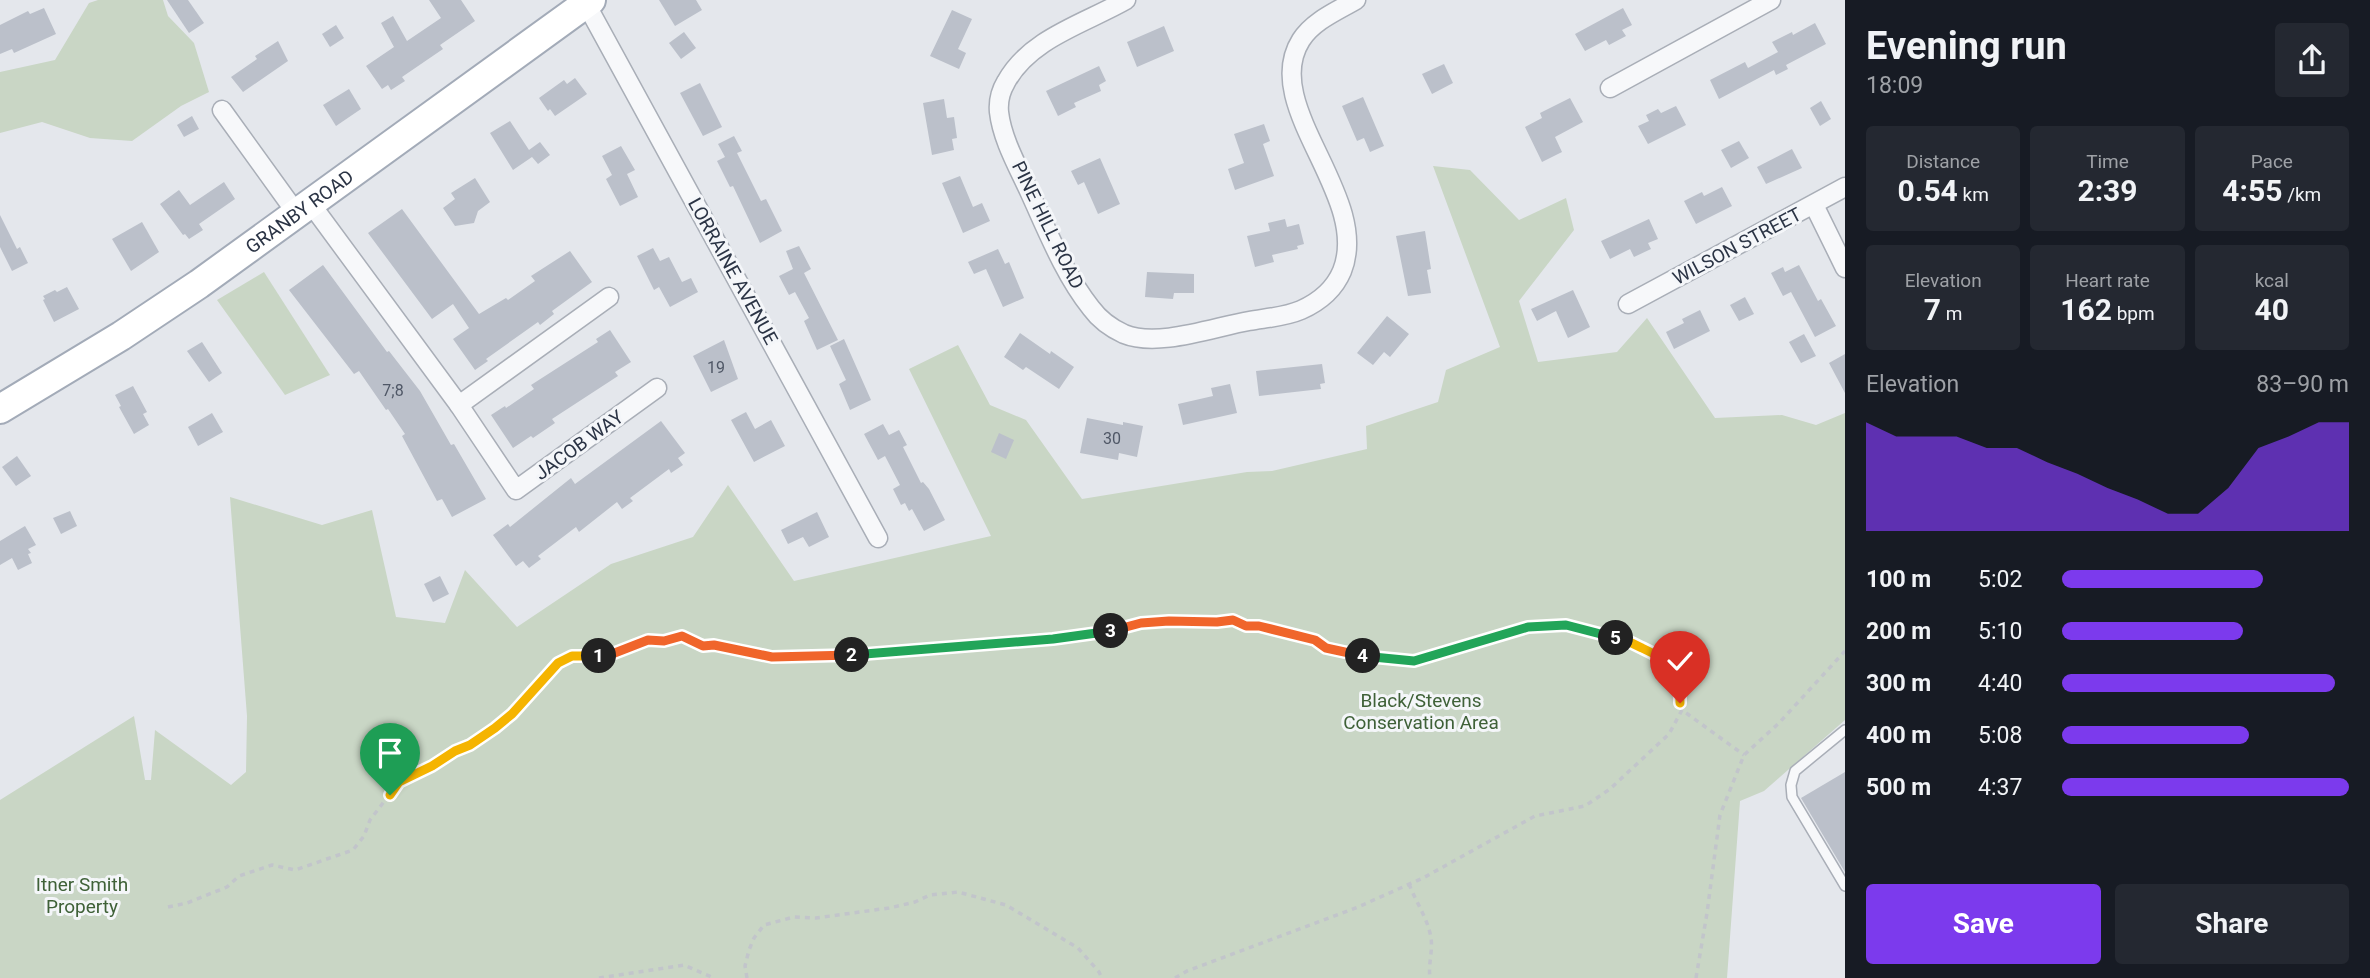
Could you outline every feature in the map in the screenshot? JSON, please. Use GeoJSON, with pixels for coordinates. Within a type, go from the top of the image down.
{"type":"FeatureCollection","features":[{"type":"Feature","properties":{"kind":"main road","name":"GRANBY ROAD"},"geometry":{"type":"LineString","coordinates":[[0,410],[151,316],[304,209],[587,1]]}},
{"type":"Feature","properties":{"kind":"street","name":"PINE HILL ROAD"},"geometry":{"type":"LineString","coordinates":[[1126,0],[1052,38],[1021,62],[1001,91],[999,115],[1014,160],[1076,287],[1108,325],[1128,335],[1144,338],[1202,332],[1283,316],[1320,299],[1335,284],[1344,264],[1346,227],[1327,173],[1298,108],[1291,69],[1296,49],[1306,33],[1317,22],[1353,1]]}},
{"type":"Feature","properties":{"kind":"street"},"geometry":{"type":"LineString","coordinates":[[1610,88],[1771,0]]}},
{"type":"Feature","properties":{"kind":"street","name":"LORRAINE AVENUE"},"geometry":{"type":"LineString","coordinates":[[587,1],[878,538]]}},
{"type":"Feature","properties":{"kind":"street","name":"JACOB WAY"},"geometry":{"type":"LineString","coordinates":[[222,110],[459,405],[516,490],[657,388]]}},
{"type":"Feature","properties":{"kind":"street","name":"WILSON STREET"},"geometry":{"type":"LineString","coordinates":[[1628,304],[1845,187]]}},
{"type":"Feature","properties":{"kind":"street"},"geometry":{"type":"LineString","coordinates":[[1814,205],[1845,268]]}},
{"type":"Feature","properties":{"kind":"street"},"geometry":{"type":"LineString","coordinates":[[459,405],[609,297]]}},
{"type":"Feature","properties":{"kind":"lane"},"geometry":{"type":"LineString","coordinates":[[1845,730],[1795,771],[1791,785],[1792,797],[1845,886]]}},
{"type":"Feature","properties":{"kind":"path"},"geometry":{"type":"LineString","coordinates":[[169,907],[228,887],[239,876],[272,866],[295,870],[353,850],[364,836],[370,820],[399,782],[470,745],[495,728],[512,714],[558,663],[572,656],[603,657],[648,640],[664,641],[682,636],[703,646],[714,645],[772,657],[806,658],[1053,639],[1141,623],[1233,620],[1246,626],[1259,626],[1315,640],[1326,648],[1377,658],[1414,661],[1528,627],[1566,625],[1622,639],[1665,660],[1673,670],[1680,688],[1680,703]]}},
{"type":"Feature","properties":{"kind":"path"},"geometry":{"type":"LineString","coordinates":[[1696,978],[1720,815],[1744,755],[1779,723],[1845,651]]}},
{"type":"Feature","properties":{"kind":"path"},"geometry":{"type":"LineString","coordinates":[[1175,978],[1187,971],[1358,907],[1409,884],[1535,816],[1585,806],[1610,789],[1669,734],[1682,710],[1744,755]]}},
{"type":"Feature","properties":{"kind":"path"},"geometry":{"type":"LineString","coordinates":[[1409,884],[1427,922],[1431,939],[1430,978]]}},
{"type":"Feature","properties":{"kind":"path"},"geometry":{"type":"LineString","coordinates":[[747,978],[745,966],[749,950],[764,925],[794,916],[816,918],[889,908],[915,902],[930,895],[958,892],[1006,905],[1078,948],[1102,978]]}},
{"type":"Feature","properties":{"kind":"path"},"geometry":{"type":"LineString","coordinates":[[599,978],[684,965],[714,978]]}},
{"type":"Feature","properties":{"kind":"green space"},"geometry":{"type":"Polygon","coordinates":[[[98,0],[163,0],[168,16],[194,43],[209,92],[181,106],[132,141],[90,138],[42,122],[0,133],[0,72],[55,60],[89,3],[98,0]]]}},
{"type":"Feature","properties":{"kind":"green space","name":"Black/Stevens Conservation Area"},"geometry":{"type":"Polygon","coordinates":[[[1433,166],[1470,170],[1519,220],[1566,198],[1574,230],[1519,301],[1538,362],[1617,352],[1647,318],[1715,418],[1782,415],[1816,425],[1845,413],[1845,720],[1764,791],[1740,801],[1727,978],[0,978],[0,800],[134,716],[145,780],[151,780],[155,730],[231,785],[246,772],[247,716],[230,497],[322,525],[372,510],[396,617],[445,623],[465,570],[517,627],[611,564],[693,537],[728,485],[794,581],[991,536],[909,369],[958,345],[990,405],[1026,420],[1082,499],[1247,472],[1272,471],[1367,449],[1366,426],[1438,402],[1446,370],[1500,347],[1433,166]]]}},
{"type":"Feature","properties":{"kind":"green space"},"geometry":{"type":"Polygon","coordinates":[[[264,272],[330,375],[285,395],[217,300],[264,272]]]}},
{"type":"Feature","properties":{"kind":"building"},"geometry":{"type":"Polygon","coordinates":[[[167,0],[188,0],[204,23],[189,33],[167,0]]]}},
{"type":"Feature","properties":{"kind":"building"},"geometry":{"type":"Polygon","coordinates":[[[429,0],[461,0],[475,21],[440,45],[443,49],[402,77],[405,81],[391,90],[388,85],[382,89],[366,66],[394,47],[381,23],[393,16],[407,41],[441,18],[429,0]]]}},
{"type":"Feature","properties":{"kind":"building"},"geometry":{"type":"Polygon","coordinates":[[[659,0],[696,0],[702,10],[675,26],[659,0]]]}},
{"type":"Feature","properties":{"kind":"building"},"geometry":{"type":"Polygon","coordinates":[[[44,8],[56,34],[14,53],[12,49],[0,54],[0,25],[28,11],[30,14],[44,8]]]}},
{"type":"Feature","properties":{"kind":"building"},"geometry":{"type":"Polygon","coordinates":[[[1623,8],[1632,25],[1622,30],[1626,36],[1609,45],[1606,40],[1585,51],[1575,34],[1623,8]]]}},
{"type":"Feature","properties":{"kind":"building"},"geometry":{"type":"Polygon","coordinates":[[[952,10],[972,19],[958,49],[966,53],[959,69],[930,56],[952,10]]]}},
{"type":"Feature","properties":{"kind":"building"},"geometry":{"type":"Polygon","coordinates":[[[1815,23],[1826,44],[1786,65],[1788,69],[1776,75],[1774,70],[1719,99],[1710,80],[1745,62],[1748,68],[1778,52],[1772,42],[1815,23]]]}},
{"type":"Feature","properties":{"kind":"building"},"geometry":{"type":"Polygon","coordinates":[[[336,25],[344,38],[330,47],[322,34],[336,25]]]}},
{"type":"Feature","properties":{"kind":"building"},"geometry":{"type":"Polygon","coordinates":[[[1164,26],[1174,51],[1137,67],[1127,42],[1164,26]]]}},
{"type":"Feature","properties":{"kind":"building"},"geometry":{"type":"Polygon","coordinates":[[[684,32],[696,48],[681,59],[669,43],[684,32]]]}},
{"type":"Feature","properties":{"kind":"building"},"geometry":{"type":"Polygon","coordinates":[[[278,41],[288,61],[243,92],[231,77],[278,41]]]}},
{"type":"Feature","properties":{"kind":"building"},"geometry":{"type":"Polygon","coordinates":[[[1444,64],[1453,83],[1432,94],[1422,74],[1444,64]]]}},
{"type":"Feature","properties":{"kind":"building"},"geometry":{"type":"Polygon","coordinates":[[[1099,66],[1106,81],[1099,85],[1101,91],[1074,103],[1076,107],[1058,116],[1046,91],[1099,66]]]}},
{"type":"Feature","properties":{"kind":"building"},"geometry":{"type":"Polygon","coordinates":[[[575,78],[587,94],[555,116],[539,98],[564,80],[567,84],[575,78]]]}},
{"type":"Feature","properties":{"kind":"building"},"geometry":{"type":"Polygon","coordinates":[[[700,83],[722,127],[703,136],[680,93],[700,83]]]}},
{"type":"Feature","properties":{"kind":"building"},"geometry":{"type":"Polygon","coordinates":[[[349,89],[361,109],[336,126],[323,105],[349,89]]]}},
{"type":"Feature","properties":{"kind":"building"},"geometry":{"type":"Polygon","coordinates":[[[1363,97],[1384,146],[1370,152],[1364,138],[1357,141],[1342,106],[1363,97]]]}},
{"type":"Feature","properties":{"kind":"building"},"geometry":{"type":"Polygon","coordinates":[[[1570,98],[1583,122],[1555,137],[1562,152],[1542,162],[1525,127],[1542,118],[1540,113],[1570,98]]]}},
{"type":"Feature","properties":{"kind":"building"},"geometry":{"type":"Polygon","coordinates":[[[944,99],[947,118],[954,117],[957,138],[952,139],[954,150],[932,155],[923,103],[944,99]]]}},
{"type":"Feature","properties":{"kind":"building"},"geometry":{"type":"Polygon","coordinates":[[[1821,101],[1831,119],[1820,126],[1810,108],[1821,101]]]}},
{"type":"Feature","properties":{"kind":"building"},"geometry":{"type":"Polygon","coordinates":[[[1676,106],[1686,125],[1648,144],[1638,126],[1649,121],[1646,115],[1658,109],[1661,113],[1676,106]]]}},
{"type":"Feature","properties":{"kind":"building"},"geometry":{"type":"Polygon","coordinates":[[[192,116],[199,129],[184,137],[177,125],[192,116]]]}},
{"type":"Feature","properties":{"kind":"building"},"geometry":{"type":"Polygon","coordinates":[[[510,121],[529,150],[540,142],[550,155],[538,164],[532,157],[513,170],[490,133],[510,121]]]}},
{"type":"Feature","properties":{"kind":"building"},"geometry":{"type":"Polygon","coordinates":[[[1264,124],[1270,141],[1263,144],[1274,176],[1235,190],[1228,169],[1244,163],[1234,134],[1264,124]]]}},
{"type":"Feature","properties":{"kind":"building"},"geometry":{"type":"Polygon","coordinates":[[[734,136],[742,151],[737,153],[761,201],[766,199],[782,231],[760,243],[733,186],[730,187],[717,161],[725,157],[718,144],[734,136]]]}},
{"type":"Feature","properties":{"kind":"building"},"geometry":{"type":"Polygon","coordinates":[[[1739,141],[1749,158],[1731,168],[1721,150],[1739,141]]]}},
{"type":"Feature","properties":{"kind":"building"},"geometry":{"type":"Polygon","coordinates":[[[621,146],[635,170],[627,174],[638,197],[620,206],[606,179],[612,175],[602,156],[621,146]]]}},
{"type":"Feature","properties":{"kind":"building"},"geometry":{"type":"Polygon","coordinates":[[[1792,149],[1802,168],[1766,184],[1757,167],[1792,149]]]}},
{"type":"Feature","properties":{"kind":"building"},"geometry":{"type":"Polygon","coordinates":[[[1100,158],[1120,204],[1098,214],[1084,182],[1078,185],[1071,171],[1100,158]]]}},
{"type":"Feature","properties":{"kind":"building"},"geometry":{"type":"Polygon","coordinates":[[[960,176],[973,207],[982,203],[990,221],[963,233],[942,183],[960,176]]]}},
{"type":"Feature","properties":{"kind":"building"},"geometry":{"type":"Polygon","coordinates":[[[475,178],[490,202],[478,211],[474,223],[455,226],[443,208],[455,199],[451,193],[475,178]]]}},
{"type":"Feature","properties":{"kind":"building"},"geometry":{"type":"Polygon","coordinates":[[[224,182],[235,199],[199,224],[203,230],[189,239],[160,204],[179,190],[190,205],[224,182]]]}},
{"type":"Feature","properties":{"kind":"building"},"geometry":{"type":"Polygon","coordinates":[[[1722,187],[1732,206],[1696,224],[1684,201],[1702,192],[1704,196],[1722,187]]]}},
{"type":"Feature","properties":{"kind":"building"},"geometry":{"type":"Polygon","coordinates":[[[402,209],[479,314],[506,298],[508,300],[535,281],[531,276],[570,251],[592,282],[552,311],[554,314],[540,325],[538,322],[475,370],[453,339],[469,328],[453,304],[432,319],[368,233],[402,209]]]}},
{"type":"Feature","properties":{"kind":"building"},"geometry":{"type":"Polygon","coordinates":[[[0,215],[17,249],[20,247],[28,263],[12,271],[0,247],[0,215]]]}},
{"type":"Feature","properties":{"kind":"building"},"geometry":{"type":"Polygon","coordinates":[[[1285,219],[1287,227],[1299,224],[1304,244],[1297,246],[1298,249],[1272,255],[1274,262],[1255,267],[1247,236],[1270,231],[1268,223],[1285,219]]]}},
{"type":"Feature","properties":{"kind":"building"},"geometry":{"type":"Polygon","coordinates":[[[1649,219],[1658,239],[1648,243],[1651,249],[1634,257],[1630,249],[1610,259],[1601,241],[1649,219]]]}},
{"type":"Feature","properties":{"kind":"building"},"geometry":{"type":"Polygon","coordinates":[[[142,222],[159,252],[131,271],[112,239],[142,222]]]}},
{"type":"Feature","properties":{"kind":"building"},"geometry":{"type":"Polygon","coordinates":[[[1425,231],[1431,269],[1427,270],[1431,293],[1408,296],[1396,236],[1425,231]]]}},
{"type":"Feature","properties":{"kind":"building"},"geometry":{"type":"Polygon","coordinates":[[[799,246],[811,269],[804,273],[838,340],[817,350],[804,321],[809,318],[795,292],[789,295],[779,276],[793,269],[786,251],[799,246]]]}},
{"type":"Feature","properties":{"kind":"building"},"geometry":{"type":"Polygon","coordinates":[[[653,248],[660,261],[669,257],[682,282],[691,278],[698,292],[670,307],[659,287],[654,290],[637,256],[653,248]]]}},
{"type":"Feature","properties":{"kind":"building"},"geometry":{"type":"Polygon","coordinates":[[[998,249],[1005,264],[1009,262],[1024,298],[1003,307],[986,269],[974,274],[968,262],[998,249]]]}},
{"type":"Feature","properties":{"kind":"building"},"geometry":{"type":"Polygon","coordinates":[[[323,265],[387,352],[389,351],[420,391],[486,499],[452,517],[442,499],[437,501],[402,436],[405,434],[388,409],[386,410],[359,371],[354,374],[289,290],[323,265]]]}},
{"type":"Feature","properties":{"kind":"building"},"geometry":{"type":"Polygon","coordinates":[[[1799,265],[1818,301],[1821,299],[1836,326],[1815,337],[1791,292],[1783,296],[1771,273],[1783,267],[1785,272],[1799,265]]]}},
{"type":"Feature","properties":{"kind":"building"},"geometry":{"type":"Polygon","coordinates":[[[1147,272],[1194,274],[1194,293],[1174,293],[1173,299],[1145,297],[1147,272]]]}},
{"type":"Feature","properties":{"kind":"building"},"geometry":{"type":"Polygon","coordinates":[[[67,287],[79,309],[54,322],[43,296],[67,287]]]}},
{"type":"Feature","properties":{"kind":"building"},"geometry":{"type":"Polygon","coordinates":[[[1573,290],[1590,327],[1568,338],[1556,311],[1537,321],[1531,309],[1573,290]]]}},
{"type":"Feature","properties":{"kind":"building"},"geometry":{"type":"Polygon","coordinates":[[[1745,297],[1754,314],[1739,321],[1730,305],[1745,297]]]}},
{"type":"Feature","properties":{"kind":"building"},"geometry":{"type":"Polygon","coordinates":[[[1700,310],[1710,331],[1674,349],[1666,332],[1684,323],[1682,319],[1700,310]]]}},
{"type":"Feature","properties":{"kind":"building"},"geometry":{"type":"Polygon","coordinates":[[[1387,316],[1409,334],[1390,357],[1384,352],[1373,365],[1357,353],[1387,316]]]}},
{"type":"Feature","properties":{"kind":"building"},"geometry":{"type":"Polygon","coordinates":[[[610,330],[631,362],[615,372],[618,376],[552,419],[555,423],[513,448],[491,415],[534,389],[531,385],[598,342],[596,339],[610,330]]]}},
{"type":"Feature","properties":{"kind":"building"},"geometry":{"type":"Polygon","coordinates":[[[1020,333],[1074,367],[1059,389],[1026,367],[1023,370],[1004,357],[1020,333]]]}},
{"type":"Feature","properties":{"kind":"building"},"geometry":{"type":"Polygon","coordinates":[[[1804,334],[1816,356],[1801,363],[1789,342],[1804,334]]]}},
{"type":"Feature","properties":{"kind":"building"},"geometry":{"type":"Polygon","coordinates":[[[844,339],[871,400],[850,410],[839,384],[846,380],[830,346],[844,339]]]}},
{"type":"Feature","properties":{"kind":"building"},"geometry":{"type":"Polygon","coordinates":[[[724,340],[738,379],[711,392],[693,356],[724,340]]]}},
{"type":"Feature","properties":{"kind":"building"},"geometry":{"type":"Polygon","coordinates":[[[202,342],[222,373],[209,382],[187,351],[202,342]]]}},
{"type":"Feature","properties":{"kind":"building"},"geometry":{"type":"Polygon","coordinates":[[[1845,354],[1845,393],[1829,363],[1845,354]]]}},
{"type":"Feature","properties":{"kind":"building"},"geometry":{"type":"Polygon","coordinates":[[[1322,364],[1325,383],[1320,384],[1321,389],[1259,396],[1256,371],[1322,364]]]}},
{"type":"Feature","properties":{"kind":"building"},"geometry":{"type":"Polygon","coordinates":[[[1230,384],[1237,413],[1183,425],[1178,404],[1213,396],[1211,388],[1230,384]]]}},
{"type":"Feature","properties":{"kind":"building"},"geometry":{"type":"Polygon","coordinates":[[[133,386],[147,412],[143,414],[149,425],[134,434],[115,395],[133,386]]]}},
{"type":"Feature","properties":{"kind":"building"},"geometry":{"type":"Polygon","coordinates":[[[746,412],[755,429],[771,420],[785,446],[754,462],[731,420],[746,412]]]}},
{"type":"Feature","properties":{"kind":"building"},"geometry":{"type":"Polygon","coordinates":[[[212,413],[223,432],[198,446],[188,427],[212,413]]]}},
{"type":"Feature","properties":{"kind":"building"},"geometry":{"type":"Polygon","coordinates":[[[1087,418],[1143,426],[1137,457],[1119,453],[1118,460],[1080,453],[1087,418]]]}},
{"type":"Feature","properties":{"kind":"building"},"geometry":{"type":"Polygon","coordinates":[[[661,421],[685,453],[678,458],[683,465],[671,473],[669,469],[630,498],[633,501],[622,509],[617,502],[579,532],[576,527],[538,556],[541,559],[529,568],[523,561],[516,566],[493,535],[508,524],[510,527],[571,478],[575,484],[661,421]]]}},
{"type":"Feature","properties":{"kind":"building"},"geometry":{"type":"Polygon","coordinates":[[[883,424],[889,435],[899,430],[907,445],[903,447],[921,483],[929,489],[945,520],[924,531],[912,509],[909,511],[905,503],[901,505],[893,489],[900,485],[885,456],[878,460],[864,434],[883,424]]]}},
{"type":"Feature","properties":{"kind":"building"},"geometry":{"type":"Polygon","coordinates":[[[999,433],[1014,440],[1006,459],[991,452],[999,433]]]}},
{"type":"Feature","properties":{"kind":"building"},"geometry":{"type":"Polygon","coordinates":[[[17,456],[31,476],[16,486],[2,467],[17,456]]]}},
{"type":"Feature","properties":{"kind":"building"},"geometry":{"type":"Polygon","coordinates":[[[70,511],[77,526],[61,534],[53,518],[70,511]]]}},
{"type":"Feature","properties":{"kind":"building"},"geometry":{"type":"Polygon","coordinates":[[[817,512],[829,537],[809,547],[803,537],[788,544],[781,530],[817,512]]]}},
{"type":"Feature","properties":{"kind":"building"},"geometry":{"type":"Polygon","coordinates":[[[25,526],[36,545],[28,549],[32,563],[18,570],[12,558],[0,565],[0,541],[25,526]]]}},
{"type":"Feature","properties":{"kind":"building"},"geometry":{"type":"Polygon","coordinates":[[[440,576],[449,594],[433,602],[424,584],[440,576]]]}},
{"type":"Feature","properties":{"kind":"building"},"geometry":{"type":"Polygon","coordinates":[[[1845,772],[1845,872],[1801,798],[1845,772]]]}},
{"type":"Feature","properties":{"kind":"route"},"geometry":{"type":"LineString","coordinates":[[390,795],[399,782],[470,745],[495,728],[512,714],[558,663],[572,656],[603,657],[639,642],[664,641],[682,636],[703,646],[714,645],[772,657],[806,658],[1053,639],[1141,623],[1233,620],[1246,626],[1259,626],[1315,640],[1326,648],[1377,658],[1414,661],[1528,627],[1566,625],[1622,639],[1665,660],[1673,670],[1680,688],[1680,703]]}},
{"type":"Feature","properties":{"kind":"park label","name":"Itner Smith Property"},"geometry":{"type":"Point","coordinates":[82,895]}}]}
